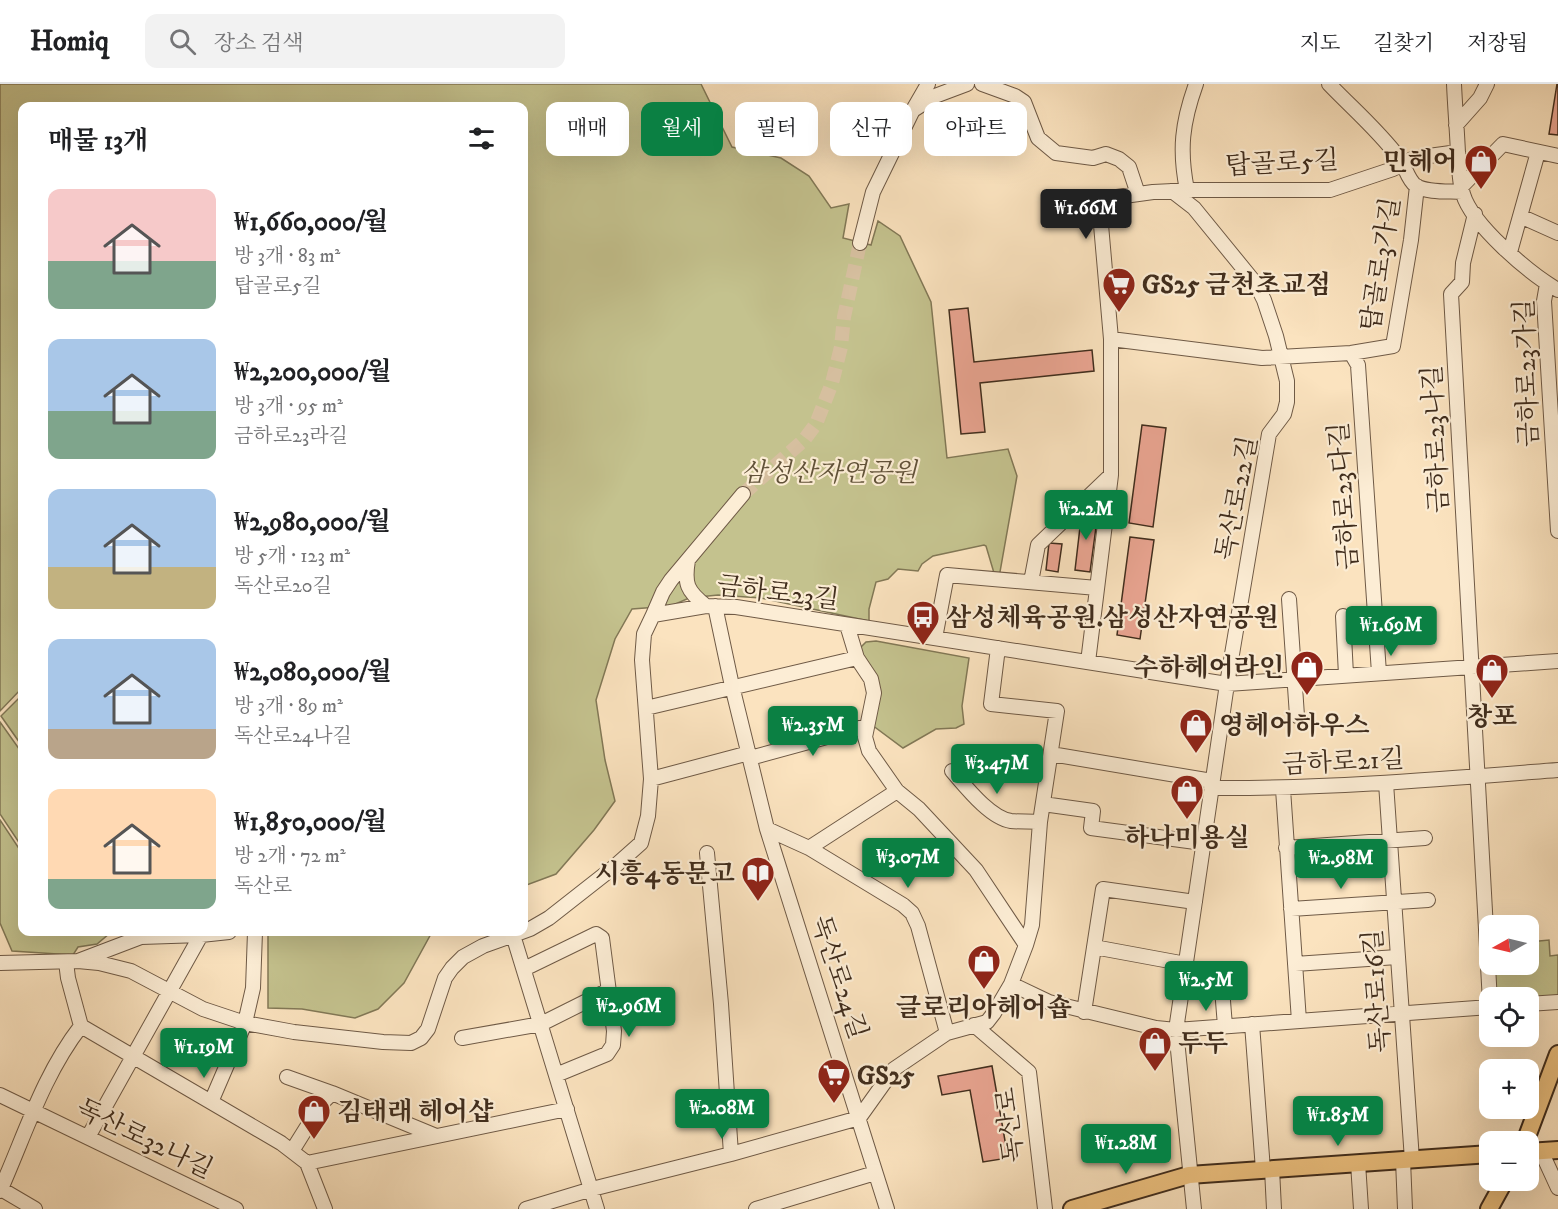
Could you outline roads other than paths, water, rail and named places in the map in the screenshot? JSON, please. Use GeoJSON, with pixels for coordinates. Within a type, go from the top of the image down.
{"type":"FeatureCollection","features":[{"type":"Feature","properties":{"kind":"main road"},"geometry":{"type":"LineString","coordinates":[[1529,1131],[1558,1054]]}},
{"type":"Feature","properties":{"kind":"main road"},"geometry":{"type":"LineString","coordinates":[[1539,1151],[1558,1150]]}},
{"type":"Feature","properties":{"kind":"main road"},"geometry":{"type":"LineString","coordinates":[[1072,1209],[1189,1175],[1479,1155]]}},
{"type":"Feature","properties":{"kind":"main road"},"geometry":{"type":"LineString","coordinates":[[1489,1209],[1499,1191]]}},
{"type":"Feature","properties":{"kind":"street"},"geometry":{"type":"LineString","coordinates":[[860,243],[873,192],[928,84]]}},
{"type":"Feature","properties":{"kind":"street"},"geometry":{"type":"LineString","coordinates":[[913,110],[935,96],[967,84]]}},
{"type":"Feature","properties":{"kind":"street"},"geometry":{"type":"LineString","coordinates":[[981,84],[1015,96],[1024,102],[1038,138],[1056,153],[1092,158],[1106,154],[1119,159],[1129,167],[1138,194]]}},
{"type":"Feature","properties":{"kind":"street"},"geometry":{"type":"LineString","coordinates":[[1187,190],[1182,152],[1184,125],[1196,84]]}},
{"type":"Feature","properties":{"kind":"street"},"geometry":{"type":"LineString","coordinates":[[1329,84],[1401,160],[1408,176],[1417,186],[1433,190],[1462,189],[1503,144],[1558,156]]}},
{"type":"Feature","properties":{"kind":"street"},"geometry":{"type":"LineString","coordinates":[[1454,84],[1462,189],[1467,204],[1486,230],[1539,279],[1553,287]]}},
{"type":"Feature","properties":{"kind":"street"},"geometry":{"type":"LineString","coordinates":[[1456,125],[1480,98],[1488,84]]}},
{"type":"Feature","properties":{"kind":"street","name":"탑골로5길"},"geometry":{"type":"LineString","coordinates":[[1111,339],[1099,202],[1138,194],[1187,190],[1330,189],[1403,165],[1414,159],[1458,152]]}},
{"type":"Feature","properties":{"kind":"street"},"geometry":{"type":"LineString","coordinates":[[1510,252],[1538,152]]}},
{"type":"Feature","properties":{"kind":"street","name":"탑골로3가길"},"geometry":{"type":"LineString","coordinates":[[1111,339],[1262,358],[1351,353],[1393,346],[1411,240],[1417,186]]}},
{"type":"Feature","properties":{"kind":"street","name":"독산로22길"},"geometry":{"type":"LineString","coordinates":[[1172,191],[1194,208],[1256,284],[1270,315],[1287,381],[1287,402],[1284,414],[1269,434],[1227,684],[1176,1030],[1194,1209]]}},
{"type":"Feature","properties":{"kind":"street","name":"금하로23나길"},"geometry":{"type":"LineString","coordinates":[[1472,667],[1451,294],[1462,282],[1463,263],[1475,214]]}},
{"type":"Feature","properties":{"kind":"street"},"geometry":{"type":"LineString","coordinates":[[1520,216],[1558,233]]}},
{"type":"Feature","properties":{"kind":"street","name":"금하로23가길"},"geometry":{"type":"LineString","coordinates":[[1553,287],[1544,301],[1558,531]]}},
{"type":"Feature","properties":{"kind":"street"},"geometry":{"type":"LineString","coordinates":[[1544,301],[1558,310]]}},
{"type":"Feature","properties":{"kind":"street"},"geometry":{"type":"LineString","coordinates":[[1088,662],[1111,475],[1111,339]]}},
{"type":"Feature","properties":{"kind":"street","name":"금하로23다길"},"geometry":{"type":"LineString","coordinates":[[1351,353],[1358,365],[1379,673]]}},
{"type":"Feature","properties":{"kind":"street"},"geometry":{"type":"LineString","coordinates":[[1031,582],[1038,545],[1111,475]]}},
{"type":"Feature","properties":{"kind":"street"},"geometry":{"type":"LineString","coordinates":[[528,930],[549,918],[641,843],[645,833],[651,779],[643,651],[644,634],[663,592],[743,494]]}},
{"type":"Feature","properties":{"kind":"street"},"geometry":{"type":"LineString","coordinates":[[688,560],[686,574],[688,588],[692,595],[710,606]]}},
{"type":"Feature","properties":{"kind":"street"},"geometry":{"type":"LineString","coordinates":[[935,638],[947,575],[1097,588]]}},
{"type":"Feature","properties":{"kind":"street"},"geometry":{"type":"LineString","coordinates":[[1289,599],[1297,716]]}},
{"type":"Feature","properties":{"kind":"street","name":"금하로23길"},"geometry":{"type":"LineString","coordinates":[[653,615],[710,606],[935,638],[1227,684],[1558,661]]}},
{"type":"Feature","properties":{"kind":"street","name":"독산로24길"},"geometry":{"type":"LineString","coordinates":[[710,606],[767,829],[887,1209]]}},
{"type":"Feature","properties":{"kind":"street"},"geometry":{"type":"LineString","coordinates":[[1342,616],[1346,675]]}},
{"type":"Feature","properties":{"kind":"street"},"geometry":{"type":"LineString","coordinates":[[847,625],[856,658],[871,679],[874,693],[865,737],[868,751],[897,791],[919,809],[976,870],[1026,945]]}},
{"type":"Feature","properties":{"kind":"street"},"geometry":{"type":"LineString","coordinates":[[526,1209],[859,1118],[894,1069],[946,1033],[987,1022],[1011,984],[1032,925],[1040,822],[1057,711],[991,704],[998,648]]}},
{"type":"Feature","properties":{"kind":"street"},"geometry":{"type":"LineString","coordinates":[[646,708],[856,658]]}},
{"type":"Feature","properties":{"kind":"street"},"geometry":{"type":"LineString","coordinates":[[1472,667],[1489,987]]}},
{"type":"Feature","properties":{"kind":"street"},"geometry":{"type":"LineString","coordinates":[[651,779],[867,726]]}},
{"type":"Feature","properties":{"kind":"street"},"geometry":{"type":"LineString","coordinates":[[1051,754],[1212,785]]}},
{"type":"Feature","properties":{"kind":"street","name":"금하로21길"},"geometry":{"type":"LineString","coordinates":[[1212,785],[1283,789],[1558,770]]}},
{"type":"Feature","properties":{"kind":"street"},"geometry":{"type":"LineString","coordinates":[[952,771],[980,801],[997,815],[1009,821],[1040,822]]}},
{"type":"Feature","properties":{"kind":"street","name":"독산로16길"},"geometry":{"type":"LineString","coordinates":[[1386,783],[1408,1160]]}},
{"type":"Feature","properties":{"kind":"street"},"geometry":{"type":"LineString","coordinates":[[1283,789],[1299,1021]]}},
{"type":"Feature","properties":{"kind":"street"},"geometry":{"type":"LineString","coordinates":[[809,848],[897,791]]}},
{"type":"Feature","properties":{"kind":"street"},"geometry":{"type":"LineString","coordinates":[[1043,804],[1093,811],[1091,828],[1203,843]]}},
{"type":"Feature","properties":{"kind":"street"},"geometry":{"type":"LineString","coordinates":[[767,829],[809,848],[903,904],[912,913],[918,927],[946,1033]]}},
{"type":"Feature","properties":{"kind":"street"},"geometry":{"type":"LineString","coordinates":[[1286,848],[1425,838]]}},
{"type":"Feature","properties":{"kind":"street"},"geometry":{"type":"LineString","coordinates":[[707,853],[721,1004],[731,1154]]}},
{"type":"Feature","properties":{"kind":"street"},"geometry":{"type":"LineString","coordinates":[[1084,1012],[1103,890],[1195,902]]}},
{"type":"Feature","properties":{"kind":"street"},"geometry":{"type":"LineString","coordinates":[[1291,909],[1428,900]]}},
{"type":"Feature","properties":{"kind":"street"},"geometry":{"type":"LineString","coordinates":[[524,969],[596,934],[602,938],[614,1045],[607,1054],[556,1076]]}},
{"type":"Feature","properties":{"kind":"street"},"geometry":{"type":"LineString","coordinates":[[72,961],[141,937],[171,936]]}},
{"type":"Feature","properties":{"kind":"street"},"geometry":{"type":"LineString","coordinates":[[88,1137],[200,936]]}},
{"type":"Feature","properties":{"kind":"street"},"geometry":{"type":"LineString","coordinates":[[211,1102],[245,1023],[253,988],[255,936]]}},
{"type":"Feature","properties":{"kind":"street"},"geometry":{"type":"LineString","coordinates":[[0,963],[72,961],[99,963],[131,971],[203,1009],[245,1023],[294,1032],[411,1043],[421,1038],[428,1029],[441,988],[452,968],[463,957],[483,946],[510,936]]}},
{"type":"Feature","properties":{"kind":"street"},"geometry":{"type":"LineString","coordinates":[[513,936],[597,1209]]}},
{"type":"Feature","properties":{"kind":"street"},"geometry":{"type":"LineString","coordinates":[[1094,947],[1186,964]]}},
{"type":"Feature","properties":{"kind":"street"},"geometry":{"type":"LineString","coordinates":[[1295,964],[1397,957]]}},
{"type":"Feature","properties":{"kind":"street"},"geometry":{"type":"LineString","coordinates":[[72,961],[68,978],[81,1026],[292,1151],[307,1163],[325,1209]]}},
{"type":"Feature","properties":{"kind":"street"},"geometry":{"type":"LineString","coordinates":[[1221,976],[1225,1026]]}},
{"type":"Feature","properties":{"kind":"street"},"geometry":{"type":"LineString","coordinates":[[1011,984],[1049,1002],[1084,1012],[1156,1028],[1176,1030],[1479,1008]]}},
{"type":"Feature","properties":{"kind":"street"},"geometry":{"type":"LineString","coordinates":[[462,1038],[540,1024],[609,990]]}},
{"type":"Feature","properties":{"kind":"street"},"geometry":{"type":"LineString","coordinates":[[1539,1003],[1558,1002]]}},
{"type":"Feature","properties":{"kind":"street"},"geometry":{"type":"LineString","coordinates":[[1252,1024],[1267,1170],[1274,1209]]}},
{"type":"Feature","properties":{"kind":"street","name":"독산로"},"geometry":{"type":"LineString","coordinates":[[974,1025],[1029,1072],[1045,1209]]}},
{"type":"Feature","properties":{"kind":"street","name":"독산로32나길"},"geometry":{"type":"LineString","coordinates":[[33,1110],[69,1042],[81,1026]]}},
{"type":"Feature","properties":{"kind":"street"},"geometry":{"type":"LineString","coordinates":[[287,1077],[436,1136]]}},
{"type":"Feature","properties":{"kind":"street"},"geometry":{"type":"LineString","coordinates":[[292,1151],[322,1103],[332,1093]]}},
{"type":"Feature","properties":{"kind":"street","name":"독산로32나길"},"geometry":{"type":"LineString","coordinates":[[0,1095],[236,1209]]}},
{"type":"Feature","properties":{"kind":"street"},"geometry":{"type":"LineString","coordinates":[[307,1163],[567,1109]]}},
{"type":"Feature","properties":{"kind":"street"},"geometry":{"type":"LineString","coordinates":[[33,1110],[1,1190],[35,1209]]}},
{"type":"Feature","properties":{"kind":"street"},"geometry":{"type":"LineString","coordinates":[[1539,1157],[1558,1188]]}},
{"type":"Feature","properties":{"kind":"street"},"geometry":{"type":"LineString","coordinates":[[1405,1209],[1408,1160]]}},
{"type":"Feature","properties":{"kind":"street"},"geometry":{"type":"LineString","coordinates":[[1359,1163],[1361,1209]]}},
{"type":"Feature","properties":{"kind":"street"},"geometry":{"type":"LineString","coordinates":[[756,1209],[875,1173]]}},
{"type":"Feature","properties":{"kind":"tunnel"},"geometry":{"type":"LineString","coordinates":[[743,494],[804,440],[816,424],[832,383],[841,347],[844,317],[860,243]]}},
{"type":"Feature","properties":{"kind":"place","name":"민헤어"},"geometry":{"type":"Point","coordinates":[1481,190]}},
{"type":"Feature","properties":{"kind":"place","name":"GS25 금천초교점"},"geometry":{"type":"Point","coordinates":[1119,313]}},
{"type":"Feature","properties":{"kind":"place","name":"삼성체육공원.삼성산자연공원"},"geometry":{"type":"Point","coordinates":[923,646]}},
{"type":"Feature","properties":{"kind":"place","name":"수하헤어라인"},"geometry":{"type":"Point","coordinates":[1307,696]}},
{"type":"Feature","properties":{"kind":"place","name":"창포"},"geometry":{"type":"Point","coordinates":[1492,699]}},
{"type":"Feature","properties":{"kind":"place","name":"영헤어하우스"},"geometry":{"type":"Point","coordinates":[1196,754]}},
{"type":"Feature","properties":{"kind":"place","name":"하나미용실"},"geometry":{"type":"Point","coordinates":[1187,820]}},
{"type":"Feature","properties":{"kind":"place","name":"시흥4동문고"},"geometry":{"type":"Point","coordinates":[758,902]}},
{"type":"Feature","properties":{"kind":"place","name":"글로리아헤어숍"},"geometry":{"type":"Point","coordinates":[984,990]}},
{"type":"Feature","properties":{"kind":"place","name":"두두"},"geometry":{"type":"Point","coordinates":[1155,1072]}},
{"type":"Feature","properties":{"kind":"place","name":"GS25"},"geometry":{"type":"Point","coordinates":[834,1104]}},
{"type":"Feature","properties":{"kind":"place","name":"김태래 헤어샵"},"geometry":{"type":"Point","coordinates":[314,1140]}},
{"type":"Feature","properties":{"kind":"park label","name":"삼성산자연공원"},"geometry":{"type":"Point","coordinates":[829,472]}}]}
